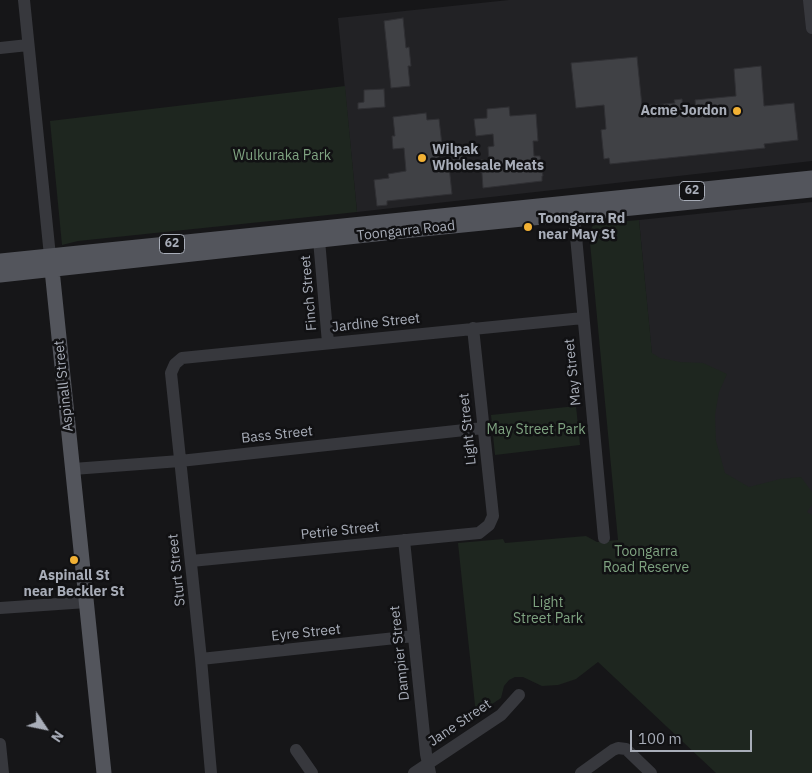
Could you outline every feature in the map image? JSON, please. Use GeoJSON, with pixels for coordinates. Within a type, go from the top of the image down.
{"type":"FeatureCollection","features":[{"type":"Feature","properties":{"kind":"main road","name":"Toongarra Road"},"geometry":{"type":"LineString","coordinates":[[0,261],[51,263],[319,240],[812,178]]}},
{"type":"Feature","properties":{"kind":"main road","name":"Toongarra Road"},"geometry":{"type":"LineString","coordinates":[[0,275],[51,263],[573,209],[812,190]]}},
{"type":"Feature","properties":{"kind":"main road","name":"Aspinall Street"},"geometry":{"type":"LineString","coordinates":[[51,263],[104,773]]}},
{"type":"Feature","properties":{"kind":"street","name":"Aspinall Street"},"geometry":{"type":"LineString","coordinates":[[24,0],[51,263]]}},
{"type":"Feature","properties":{"kind":"street"},"geometry":{"type":"LineString","coordinates":[[809,0],[812,28]]}},
{"type":"Feature","properties":{"kind":"street"},"geometry":{"type":"LineString","coordinates":[[0,48],[28,45]]}},
{"type":"Feature","properties":{"kind":"street","name":"May Street"},"geometry":{"type":"LineString","coordinates":[[573,209],[604,538]]}},
{"type":"Feature","properties":{"kind":"street","name":"Finch Street"},"geometry":{"type":"LineString","coordinates":[[319,240],[328,343]]}},
{"type":"Feature","properties":{"kind":"street","name":"Jardine Street"},"geometry":{"type":"LineString","coordinates":[[175,364],[182,358],[583,318]]}},
{"type":"Feature","properties":{"kind":"street","name":"Light Street"},"geometry":{"type":"LineString","coordinates":[[474,328],[493,516],[489,525]]}},
{"type":"Feature","properties":{"kind":"street","name":"Sturt Street"},"geometry":{"type":"LineString","coordinates":[[175,364],[171,373],[211,773]]}},
{"type":"Feature","properties":{"kind":"street","name":"Bass Street"},"geometry":{"type":"LineString","coordinates":[[73,469],[180,461],[483,428]]}},
{"type":"Feature","properties":{"kind":"street","name":"Petrie Street"},"geometry":{"type":"LineString","coordinates":[[191,561],[480,533],[489,525]]}},
{"type":"Feature","properties":{"kind":"street","name":"Dampier Street"},"geometry":{"type":"LineString","coordinates":[[404,540],[429,768]]}},
{"type":"Feature","properties":{"kind":"street"},"geometry":{"type":"LineString","coordinates":[[0,608],[87,602]]}},
{"type":"Feature","properties":{"kind":"street","name":"Eyre Street"},"geometry":{"type":"LineString","coordinates":[[201,659],[414,636]]}},
{"type":"Feature","properties":{"kind":"street","name":"Jane Street"},"geometry":{"type":"LineString","coordinates":[[414,773],[429,768],[501,715],[519,695]]}},
{"type":"Feature","properties":{"kind":"street"},"geometry":{"type":"LineString","coordinates":[[0,744],[3,773]]}},
{"type":"Feature","properties":{"kind":"street"},"geometry":{"type":"LineString","coordinates":[[581,773],[618,748],[626,749],[651,773]]}},
{"type":"Feature","properties":{"kind":"street"},"geometry":{"type":"LineString","coordinates":[[296,750],[312,773]]}},
{"type":"Feature","properties":{"kind":"shaded area"},"geometry":{"type":"Polygon","coordinates":[[[509,0],[812,0],[812,161],[357,212],[338,18],[509,0]]]}},
{"type":"Feature","properties":{"kind":"shaded area"},"geometry":{"type":"Polygon","coordinates":[[[812,202],[812,547],[673,575],[639,220],[812,202]]]}},
{"type":"Feature","properties":{"kind":"green space","name":"Wulkuraka Park"},"geometry":{"type":"Polygon","coordinates":[[[345,86],[357,212],[78,241],[62,245],[50,121],[345,86]]]}},
{"type":"Feature","properties":{"kind":"green space"},"geometry":{"type":"Polygon","coordinates":[[[639,220],[652,353],[660,358],[680,362],[703,363],[727,374],[719,392],[715,415],[716,441],[725,473],[749,487],[780,479],[801,477],[812,492],[812,505],[807,512],[812,515],[812,773],[716,773],[598,662],[576,679],[558,685],[542,686],[523,677],[515,677],[504,686],[501,698],[476,715],[458,543],[503,539],[505,543],[586,536],[597,542],[618,540],[589,232],[594,224],[639,220]]]}},
{"type":"Feature","properties":{"kind":"green space","name":"May Street Park"},"geometry":{"type":"Polygon","coordinates":[[[576,406],[580,445],[495,455],[491,415],[576,406]]]}},
{"type":"Feature","properties":{"kind":"building"},"geometry":{"type":"Polygon","coordinates":[[[403,18],[406,48],[409,47],[411,66],[408,66],[410,86],[391,88],[384,21],[403,18]]]}},
{"type":"Feature","properties":{"kind":"building","name":"Acme Jordon"},"geometry":{"type":"Polygon","coordinates":[[[637,57],[642,106],[675,103],[674,100],[682,99],[683,111],[696,110],[695,100],[736,96],[734,69],[761,66],[764,106],[794,103],[798,140],[764,144],[765,148],[610,164],[609,158],[604,159],[601,130],[606,129],[604,105],[576,108],[571,63],[637,57]]]}},
{"type":"Feature","properties":{"kind":"building"},"geometry":{"type":"Polygon","coordinates":[[[384,89],[385,107],[358,109],[358,103],[364,102],[364,90],[384,89]]]}},
{"type":"Feature","properties":{"kind":"building"},"geometry":{"type":"Polygon","coordinates":[[[509,107],[510,116],[536,114],[538,141],[533,141],[534,156],[540,156],[542,181],[483,188],[481,160],[489,160],[488,147],[494,146],[493,134],[476,136],[474,119],[487,118],[487,109],[509,107]]]}},
{"type":"Feature","properties":{"kind":"building","name":"Wilpak Wholesale Meats"},"geometry":{"type":"Polygon","coordinates":[[[426,113],[427,120],[439,119],[442,145],[437,146],[440,168],[449,166],[452,194],[387,201],[387,205],[377,206],[374,180],[389,178],[388,174],[406,171],[404,148],[393,149],[392,136],[395,136],[393,117],[426,113]]]}},
{"type":"Feature","properties":{"kind":"building"},"geometry":{"type":"Polygon","coordinates":[[[462,148],[463,160],[453,161],[451,149],[462,148]]]}},
{"type":"Feature","properties":{"kind":"place","name":"Acme Jordon"},"geometry":{"type":"Point","coordinates":[737,111]}},
{"type":"Feature","properties":{"kind":"place","name":"Wilpak Wholesale Meats"},"geometry":{"type":"Point","coordinates":[422,158]}},
{"type":"Feature","properties":{"kind":"place","name":"Toongarra Rd near May St"},"geometry":{"type":"Point","coordinates":[528,227]}},
{"type":"Feature","properties":{"kind":"place","name":"Aspinall St near Beckler St"},"geometry":{"type":"Point","coordinates":[74,560]}},
{"type":"Feature","properties":{"kind":"park label","name":"Toongarra Road Reserve"},"geometry":{"type":"Point","coordinates":[646,560]}},
{"type":"Feature","properties":{"kind":"park label","name":"Light Street Park"},"geometry":{"type":"Point","coordinates":[548,612]}}]}
